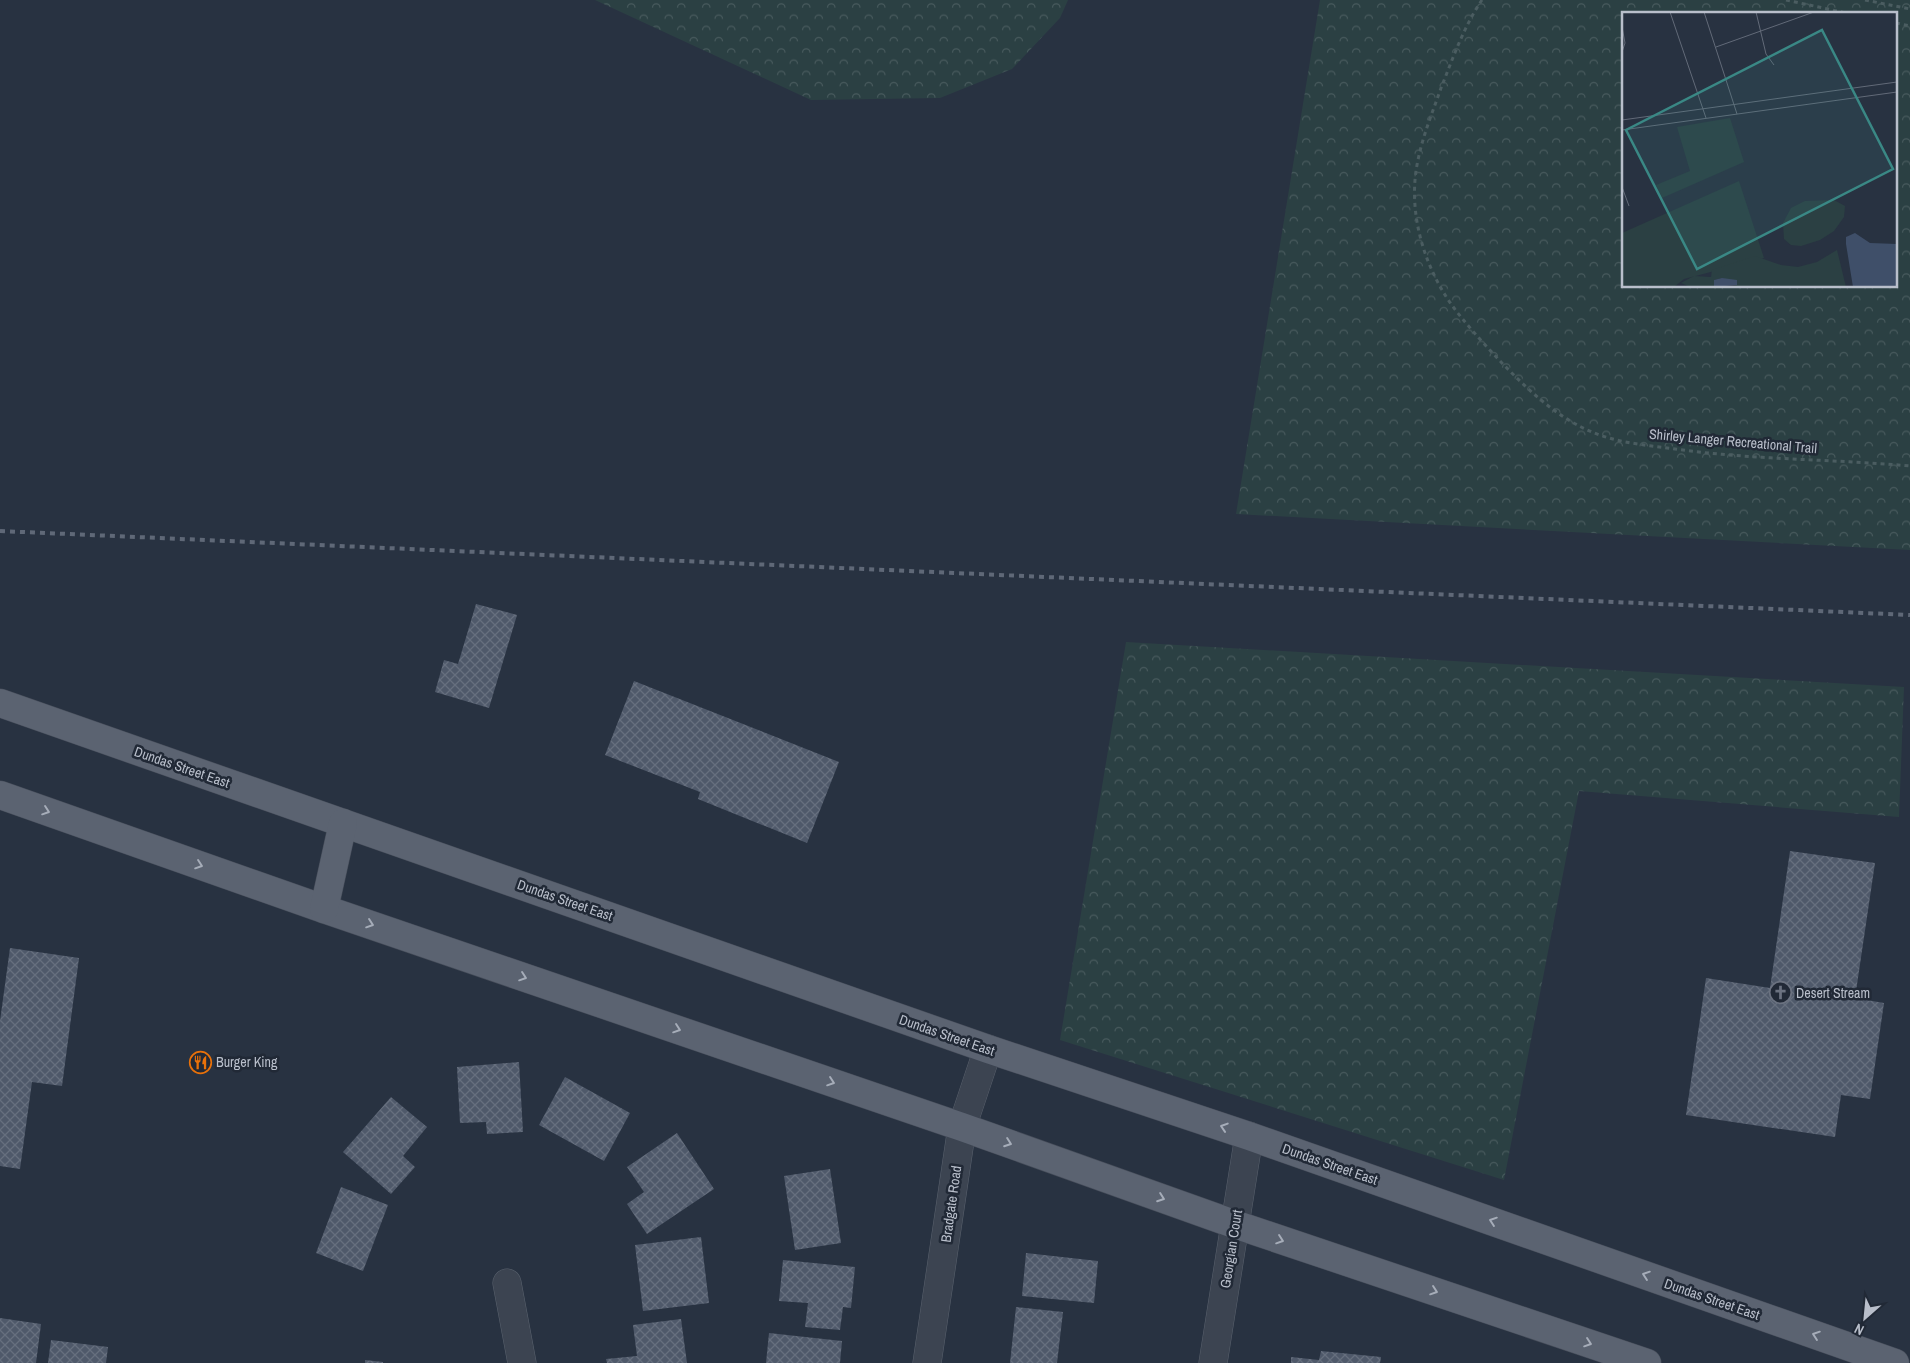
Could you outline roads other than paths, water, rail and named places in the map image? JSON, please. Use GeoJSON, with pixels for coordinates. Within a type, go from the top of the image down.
{"type":"FeatureCollection","features":[{"type":"Feature","properties":{"kind":"main road","name":"Dundas Street East"},"geometry":{"type":"LineString","coordinates":[[0,703],[988,1049],[1249,1136],[1895,1363]]}},
{"type":"Feature","properties":{"kind":"main road"},"geometry":{"type":"LineString","coordinates":[[0,795],[324,909],[962,1127],[1234,1224],[1647,1363]]}},
{"type":"Feature","properties":{"kind":"main road"},"geometry":{"type":"LineString","coordinates":[[324,909],[343,823]]}},
{"type":"Feature","properties":{"kind":"street","name":"Bradgate Road"},"geometry":{"type":"LineString","coordinates":[[927,1363],[962,1127],[988,1049]]}},
{"type":"Feature","properties":{"kind":"street","name":"Georgian Court"},"geometry":{"type":"LineString","coordinates":[[1213,1363],[1249,1136]]}},
{"type":"Feature","properties":{"kind":"street"},"geometry":{"type":"LineString","coordinates":[[508,1282],[522,1363]]}},
{"type":"Feature","properties":{"kind":"railway"},"geometry":{"type":"LineString","coordinates":[[0,531],[1910,615]]}},
{"type":"Feature","properties":{"kind":"place","name":"Desert Stream"},"geometry":{"type":"Point","coordinates":[1780,993]}},
{"type":"Feature","properties":{"kind":"place","name":"Burger King"},"geometry":{"type":"Point","coordinates":[200,1062]}}]}
